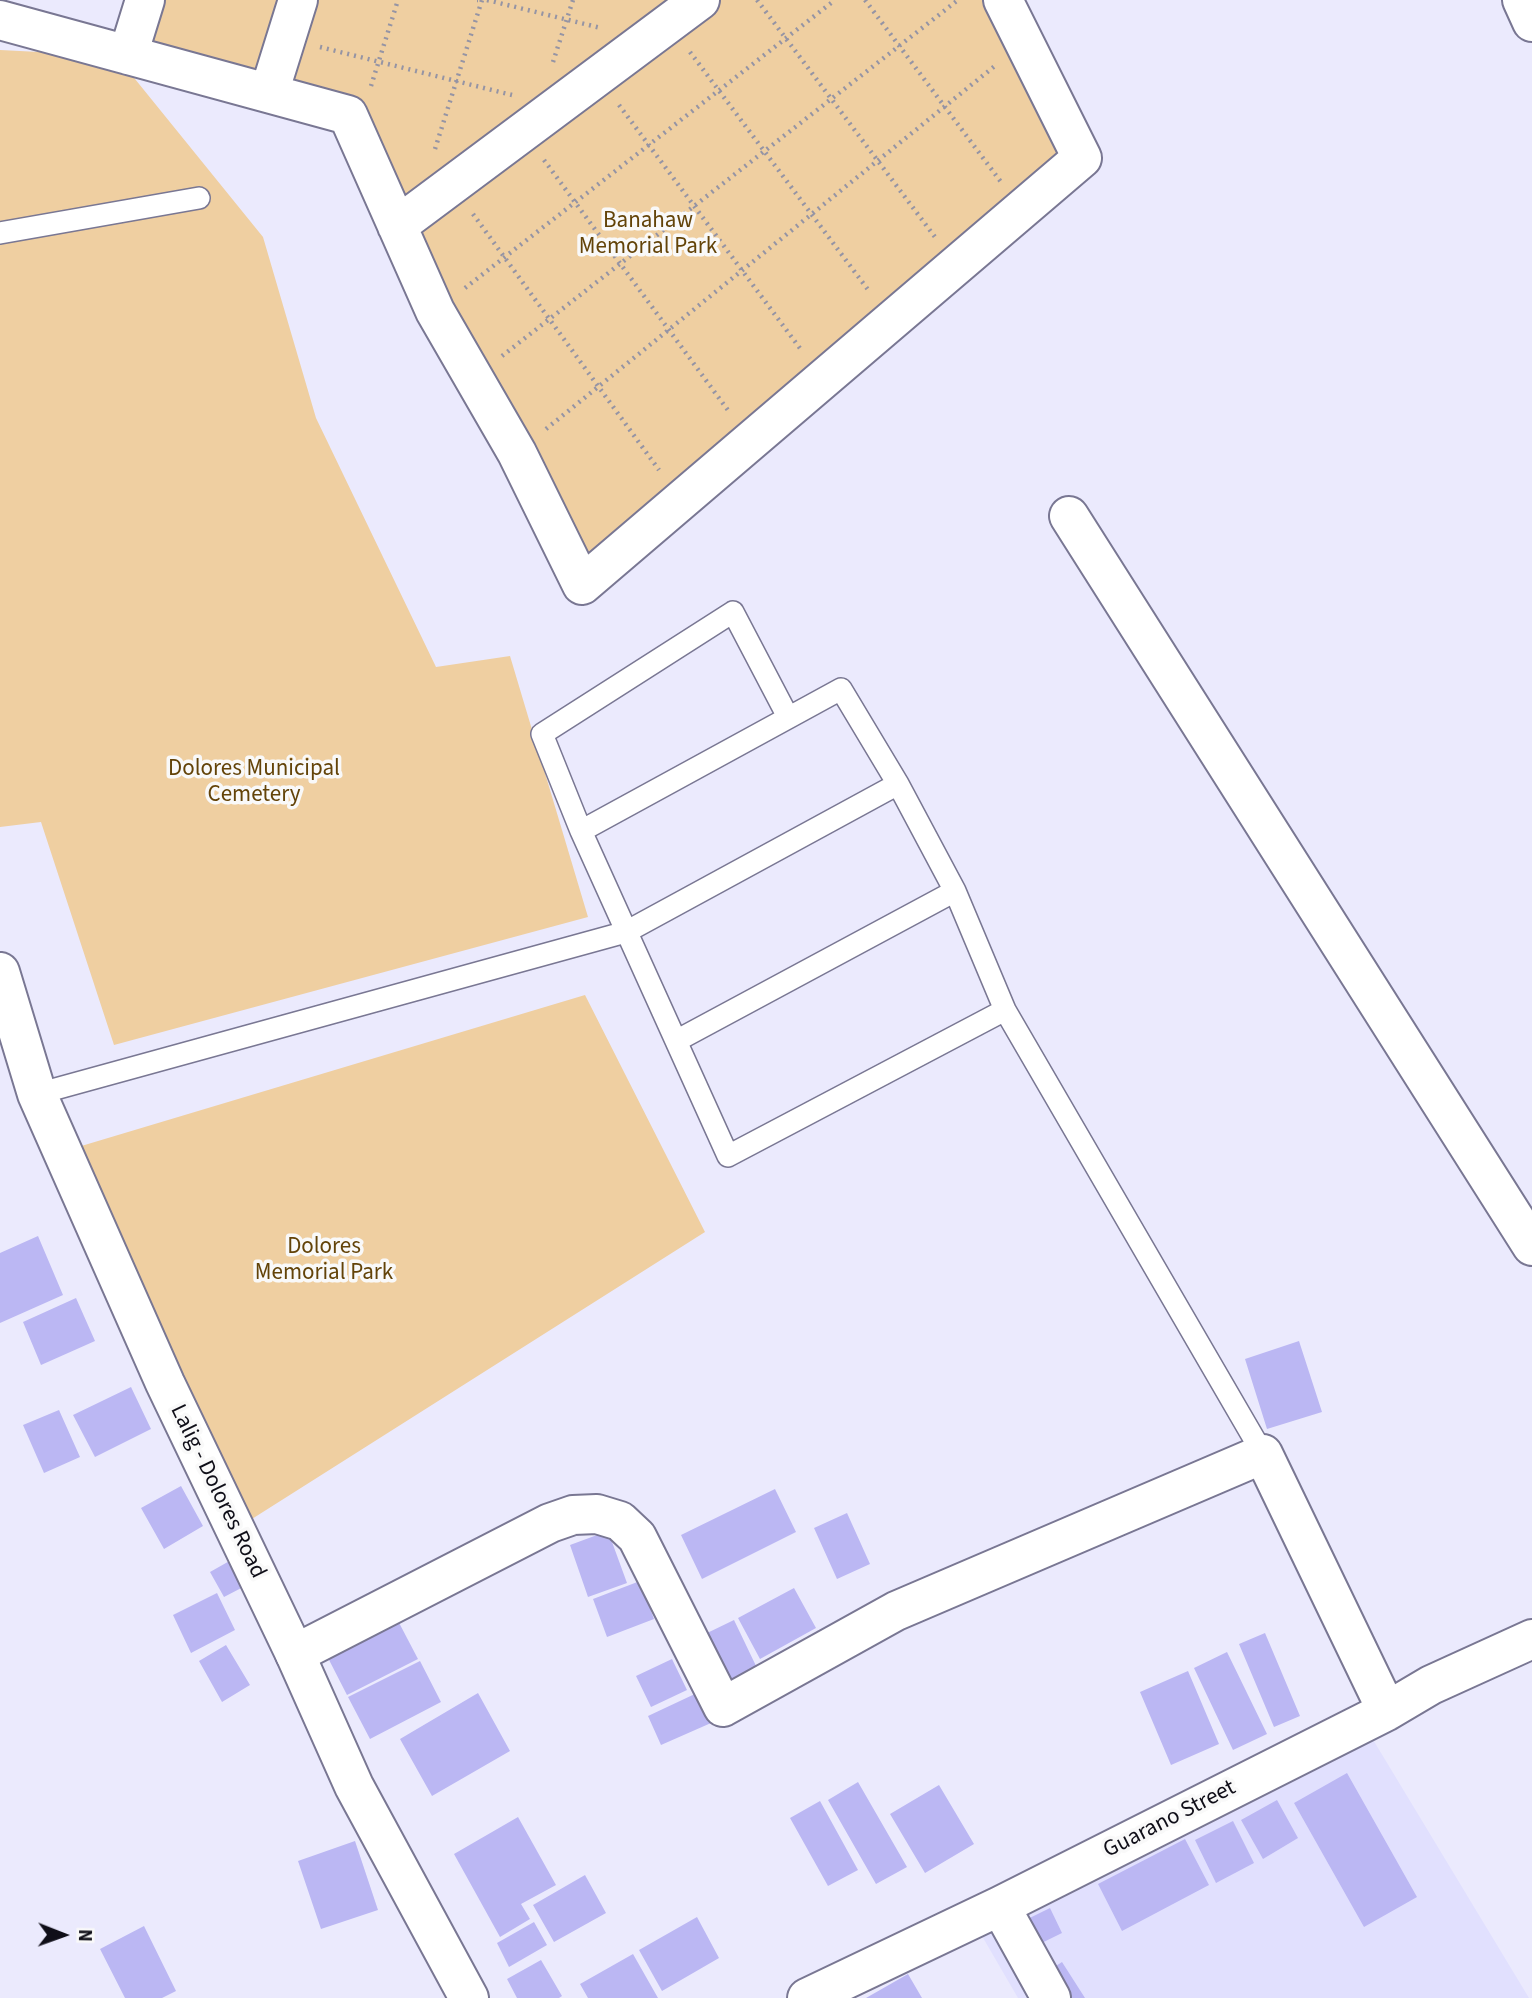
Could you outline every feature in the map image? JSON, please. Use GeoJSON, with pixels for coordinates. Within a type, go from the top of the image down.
{"type":"FeatureCollection","features":[{"type":"Feature","properties":{"kind":"street"},"geometry":{"type":"LineString","coordinates":[[128,55],[145,0]]}},
{"type":"Feature","properties":{"kind":"street"},"geometry":{"type":"LineString","coordinates":[[269,93],[298,0]]}},
{"type":"Feature","properties":{"kind":"street"},"geometry":{"type":"LineString","coordinates":[[408,217],[699,0]]}},
{"type":"Feature","properties":{"kind":"street"},"geometry":{"type":"LineString","coordinates":[[0,20],[348,115],[408,217],[435,312],[517,453],[582,585],[1082,158],[1003,0]]}},
{"type":"Feature","properties":{"kind":"street"},"geometry":{"type":"LineString","coordinates":[[1522,0],[1532,22]]}},
{"type":"Feature","properties":{"kind":"street"},"geometry":{"type":"LineString","coordinates":[[1069,516],[1532,1246]]}},
{"type":"Feature","properties":{"kind":"street","name":"Lalig - Dolores Road"},"geometry":{"type":"LineString","coordinates":[[0,972],[37,1094],[165,1383],[295,1654],[354,1786],[469,1998]]}},
{"type":"Feature","properties":{"kind":"street"},"geometry":{"type":"LineString","coordinates":[[295,1654],[550,1522],[573,1515],[597,1514],[620,1521],[637,1537],[723,1707],[896,1611],[1263,1454],[1387,1711]]}},
{"type":"Feature","properties":{"kind":"street","name":"Guarano Street"},"geometry":{"type":"LineString","coordinates":[[807,1998],[1000,1906],[1387,1711],[1431,1685],[1532,1639]]}},
{"type":"Feature","properties":{"kind":"street"},"geometry":{"type":"LineString","coordinates":[[1000,1906],[1051,1998]]}},
{"type":"Feature","properties":{"kind":"lane"},"geometry":{"type":"LineString","coordinates":[[0,233],[199,198]]}},
{"type":"Feature","properties":{"kind":"lane"},"geometry":{"type":"LineString","coordinates":[[788,717],[733,612],[542,734],[580,831],[728,1156],[1005,1010]]}},
{"type":"Feature","properties":{"kind":"lane"},"geometry":{"type":"LineString","coordinates":[[580,831],[841,689],[898,785],[955,891],[1005,1010],[1263,1454]]}},
{"type":"Feature","properties":{"kind":"lane"},"geometry":{"type":"LineString","coordinates":[[37,1094],[626,932],[898,785]]}},
{"type":"Feature","properties":{"kind":"lane"},"geometry":{"type":"LineString","coordinates":[[676,1041],[955,891]]}},
{"type":"Feature","properties":{"kind":"path"},"geometry":{"type":"LineString","coordinates":[[356,132],[398,0]]}},
{"type":"Feature","properties":{"kind":"path"},"geometry":{"type":"LineString","coordinates":[[408,217],[418,201],[481,0],[564,20],[657,32],[719,90],[891,321]]}},
{"type":"Feature","properties":{"kind":"path"},"geometry":{"type":"LineString","coordinates":[[551,66],[573,0]]}},
{"type":"Feature","properties":{"kind":"path"},"geometry":{"type":"LineString","coordinates":[[757,0],[957,265]]}},
{"type":"Feature","properties":{"kind":"path"},"geometry":{"type":"LineString","coordinates":[[435,312],[835,0]]}},
{"type":"Feature","properties":{"kind":"path"},"geometry":{"type":"LineString","coordinates":[[865,0],[1022,209]]}},
{"type":"Feature","properties":{"kind":"path"},"geometry":{"type":"LineString","coordinates":[[474,378],[958,0]]}},
{"type":"Feature","properties":{"kind":"path"},"geometry":{"type":"LineString","coordinates":[[286,38],[557,106]]}},
{"type":"Feature","properties":{"kind":"path"},"geometry":{"type":"LineString","coordinates":[[517,453],[1024,42]]}},
{"type":"Feature","properties":{"kind":"path"},"geometry":{"type":"LineString","coordinates":[[597,77],[824,379]]}},
{"type":"Feature","properties":{"kind":"path"},"geometry":{"type":"LineString","coordinates":[[523,131],[751,441]]}},
{"type":"Feature","properties":{"kind":"path"},"geometry":{"type":"LineString","coordinates":[[452,185],[681,501]]}},
{"type":"Feature","properties":{"kind":"shaded area"},"geometry":{"type":"Polygon","coordinates":[[[1372,1738],[1529,1998],[1018,1998],[982,1936],[1372,1738]]]}},
{"type":"Feature","properties":{"kind":"green space"},"geometry":{"type":"Polygon","coordinates":[[[135,0],[1017,0],[1097,165],[580,599],[341,127],[118,58],[263,237],[316,418],[436,667],[510,656],[588,917],[114,1045],[41,822],[0,827],[0,50],[117,56],[135,0]]]}},
{"type":"Feature","properties":{"kind":"green space","name":"Dolores Memorial Park"},"geometry":{"type":"Polygon","coordinates":[[[585,995],[705,1232],[244,1524],[78,1147],[585,995]]]}},
{"type":"Feature","properties":{"kind":"building"},"geometry":{"type":"Polygon","coordinates":[[[38,1236],[63,1295],[0,1323],[0,1253],[38,1236]]]}},
{"type":"Feature","properties":{"kind":"building"},"geometry":{"type":"Polygon","coordinates":[[[76,1298],[95,1341],[41,1365],[23,1322],[76,1298]]]}},
{"type":"Feature","properties":{"kind":"building"},"geometry":{"type":"Polygon","coordinates":[[[1299,1341],[1322,1412],[1267,1429],[1245,1359],[1299,1341]]]}},
{"type":"Feature","properties":{"kind":"building"},"geometry":{"type":"Polygon","coordinates":[[[131,1387],[151,1429],[95,1457],[73,1415],[131,1387]]]}},
{"type":"Feature","properties":{"kind":"building"},"geometry":{"type":"Polygon","coordinates":[[[59,1410],[80,1457],[44,1473],[23,1425],[59,1410]]]}},
{"type":"Feature","properties":{"kind":"building"},"geometry":{"type":"Polygon","coordinates":[[[181,1486],[203,1526],[164,1549],[141,1508],[181,1486]]]}},
{"type":"Feature","properties":{"kind":"building"},"geometry":{"type":"Polygon","coordinates":[[[775,1489],[796,1532],[702,1579],[681,1535],[775,1489]]]}},
{"type":"Feature","properties":{"kind":"building"},"geometry":{"type":"Polygon","coordinates":[[[847,1513],[870,1564],[837,1579],[814,1528],[847,1513]]]}},
{"type":"Feature","properties":{"kind":"building"},"geometry":{"type":"Polygon","coordinates":[[[608,1531],[627,1583],[588,1597],[570,1545],[608,1531]]]}},
{"type":"Feature","properties":{"kind":"building"},"geometry":{"type":"Polygon","coordinates":[[[233,1559],[247,1585],[224,1597],[210,1572],[233,1559]]]}},
{"type":"Feature","properties":{"kind":"building"},"geometry":{"type":"Polygon","coordinates":[[[640,1581],[654,1619],[607,1637],[593,1599],[640,1581]]]}},
{"type":"Feature","properties":{"kind":"building"},"geometry":{"type":"Polygon","coordinates":[[[794,1588],[816,1628],[760,1659],[738,1618],[794,1588]]]}},
{"type":"Feature","properties":{"kind":"building"},"geometry":{"type":"Polygon","coordinates":[[[217,1593],[235,1630],[191,1653],[173,1615],[217,1593]]]}},
{"type":"Feature","properties":{"kind":"building"},"geometry":{"type":"Polygon","coordinates":[[[396,1617],[418,1659],[347,1695],[326,1654],[396,1617]]]}},
{"type":"Feature","properties":{"kind":"building"},"geometry":{"type":"Polygon","coordinates":[[[734,1620],[757,1668],[725,1684],[701,1636],[734,1620]]]}},
{"type":"Feature","properties":{"kind":"building"},"geometry":{"type":"Polygon","coordinates":[[[1265,1633],[1300,1716],[1274,1727],[1239,1644],[1265,1633]]]}},
{"type":"Feature","properties":{"kind":"building"},"geometry":{"type":"Polygon","coordinates":[[[226,1645],[250,1685],[222,1702],[199,1661],[226,1645]]]}},
{"type":"Feature","properties":{"kind":"building"},"geometry":{"type":"Polygon","coordinates":[[[1227,1652],[1267,1734],[1233,1750],[1194,1668],[1227,1652]]]}},
{"type":"Feature","properties":{"kind":"building"},"geometry":{"type":"Polygon","coordinates":[[[672,1659],[687,1690],[651,1707],[636,1676],[672,1659]]]}},
{"type":"Feature","properties":{"kind":"building"},"geometry":{"type":"Polygon","coordinates":[[[420,1661],[441,1702],[370,1739],[348,1697],[420,1661]]]}},
{"type":"Feature","properties":{"kind":"building"},"geometry":{"type":"Polygon","coordinates":[[[1188,1671],[1219,1744],[1171,1765],[1140,1692],[1188,1671]]]}},
{"type":"Feature","properties":{"kind":"building"},"geometry":{"type":"Polygon","coordinates":[[[478,1693],[510,1751],[432,1796],[400,1739],[478,1693]]]}},
{"type":"Feature","properties":{"kind":"building"},"geometry":{"type":"Polygon","coordinates":[[[697,1693],[711,1723],[661,1745],[648,1716],[697,1693]]]}},
{"type":"Feature","properties":{"kind":"building"},"geometry":{"type":"Polygon","coordinates":[[[1347,1773],[1417,1897],[1364,1927],[1294,1803],[1347,1773]]]}},
{"type":"Feature","properties":{"kind":"building"},"geometry":{"type":"Polygon","coordinates":[[[858,1782],[907,1867],[876,1884],[828,1800],[858,1782]]]}},
{"type":"Feature","properties":{"kind":"building"},"geometry":{"type":"Polygon","coordinates":[[[939,1785],[974,1844],[925,1873],[890,1814],[939,1785]]]}},
{"type":"Feature","properties":{"kind":"building"},"geometry":{"type":"Polygon","coordinates":[[[1277,1800],[1298,1838],[1263,1859],[1241,1820],[1277,1800]]]}},
{"type":"Feature","properties":{"kind":"building"},"geometry":{"type":"Polygon","coordinates":[[[820,1801],[858,1870],[828,1886],[790,1818],[820,1801]]]}},
{"type":"Feature","properties":{"kind":"building"},"geometry":{"type":"Polygon","coordinates":[[[518,1817],[556,1885],[521,1904],[530,1919],[500,1937],[454,1854],[518,1817]]]}},
{"type":"Feature","properties":{"kind":"building"},"geometry":{"type":"Polygon","coordinates":[[[1233,1821],[1254,1863],[1216,1883],[1195,1840],[1233,1821]]]}},
{"type":"Feature","properties":{"kind":"building"},"geometry":{"type":"Polygon","coordinates":[[[1185,1839],[1209,1885],[1122,1931],[1098,1884],[1185,1839]]]}},
{"type":"Feature","properties":{"kind":"building"},"geometry":{"type":"Polygon","coordinates":[[[355,1841],[378,1910],[321,1929],[298,1861],[355,1841]]]}},
{"type":"Feature","properties":{"kind":"building"},"geometry":{"type":"Polygon","coordinates":[[[585,1875],[606,1913],[554,1942],[533,1905],[585,1875]]]}},
{"type":"Feature","properties":{"kind":"building"},"geometry":{"type":"Polygon","coordinates":[[[1050,1908],[1062,1933],[1007,1960],[995,1935],[1050,1908]]]}},
{"type":"Feature","properties":{"kind":"building"},"geometry":{"type":"Polygon","coordinates":[[[697,1917],[719,1958],[662,1991],[639,1950],[697,1917]]]}},
{"type":"Feature","properties":{"kind":"building"},"geometry":{"type":"Polygon","coordinates":[[[534,1922],[547,1945],[509,1967],[497,1943],[534,1922]]]}},
{"type":"Feature","properties":{"kind":"building"},"geometry":{"type":"Polygon","coordinates":[[[144,1926],[176,1991],[162,1998],[125,1998],[100,1949],[144,1926]]]}},
{"type":"Feature","properties":{"kind":"building"},"geometry":{"type":"Polygon","coordinates":[[[633,1954],[658,1998],[588,1998],[580,1984],[633,1954]]]}},
{"type":"Feature","properties":{"kind":"building"},"geometry":{"type":"Polygon","coordinates":[[[541,1960],[562,1996],[517,1998],[507,1979],[541,1960]]]}},
{"type":"Feature","properties":{"kind":"building"},"geometry":{"type":"Polygon","coordinates":[[[1062,1962],[1085,1998],[1040,1998],[1030,1983],[1062,1962]]]}},
{"type":"Feature","properties":{"kind":"building"},"geometry":{"type":"Polygon","coordinates":[[[908,1974],[922,1998],[866,1998],[908,1974]]]}},
{"type":"Feature","properties":{"kind":"park label","name":"Banahaw Memorial Park"},"geometry":{"type":"Point","coordinates":[648,235]}},
{"type":"Feature","properties":{"kind":"park label","name":"Dolores Municipal Cemetery"},"geometry":{"type":"Point","coordinates":[254,783]}}]}
